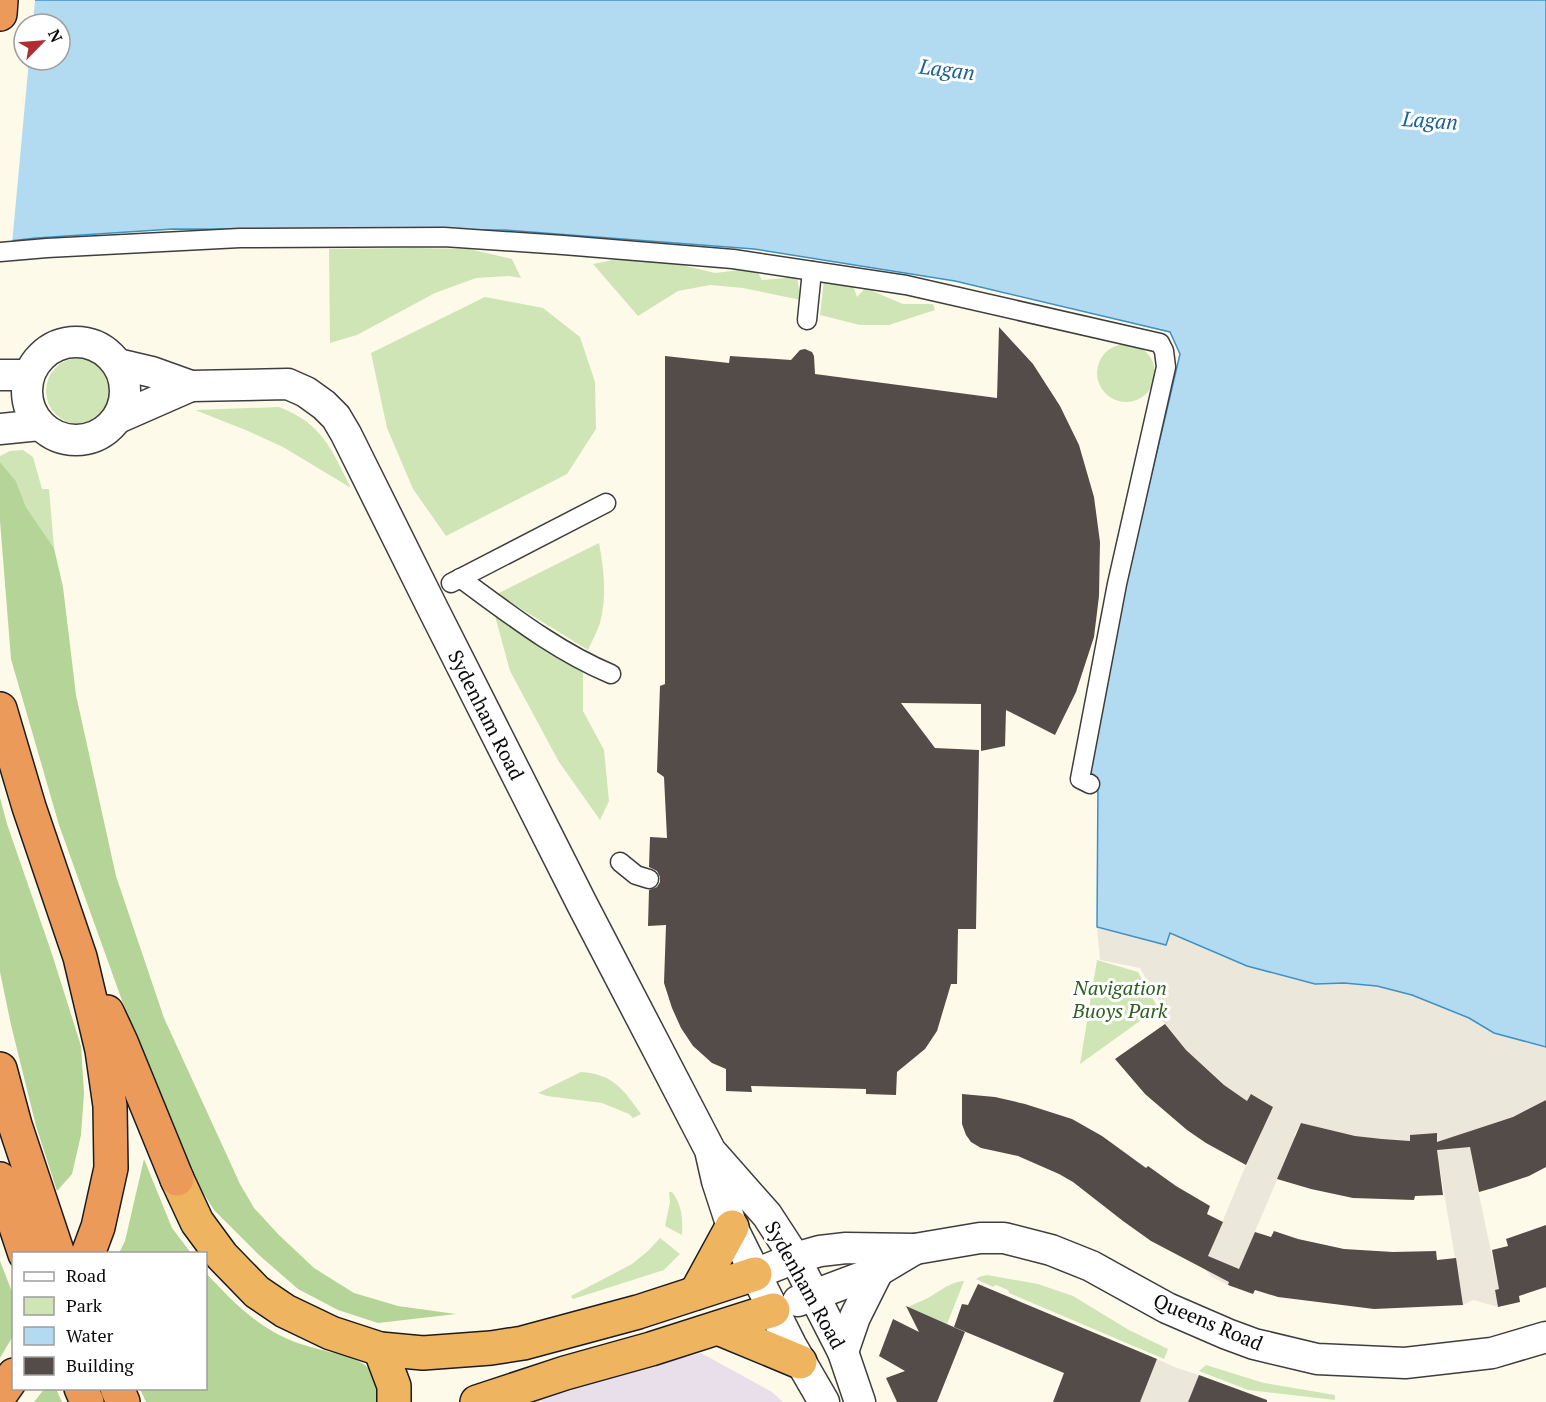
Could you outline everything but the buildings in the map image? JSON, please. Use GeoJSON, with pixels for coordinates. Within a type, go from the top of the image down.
{"type":"FeatureCollection","features":[{"type":"Feature","properties":{"kind":"highway"},"geometry":{"type":"LineString","coordinates":[[0,14],[1,0]]}},
{"type":"Feature","properties":{"kind":"highway"},"geometry":{"type":"LineString","coordinates":[[0,708],[29,807],[80,957],[102,1050],[110,1106],[111,1168],[98,1227],[89,1252]]}},
{"type":"Feature","properties":{"kind":"highway"},"geometry":{"type":"LineString","coordinates":[[80,957],[121,1042],[197,1222],[222,1256],[257,1292],[285,1311],[331,1333],[380,1349],[423,1353],[491,1348],[523,1343],[628,1315],[775,1266]]}},
{"type":"Feature","properties":{"kind":"highway"},"geometry":{"type":"LineString","coordinates":[[0,1069],[15,1125],[57,1252]]}},
{"type":"Feature","properties":{"kind":"highway"},"geometry":{"type":"LineString","coordinates":[[0,1179],[24,1252]]}},
{"type":"Feature","properties":{"kind":"highway"},"geometry":{"type":"LineString","coordinates":[[696,1293],[732,1227]]}},
{"type":"Feature","properties":{"kind":"highway"},"geometry":{"type":"LineString","coordinates":[[477,1402],[565,1373],[718,1328],[793,1302]]}},
{"type":"Feature","properties":{"kind":"highway"},"geometry":{"type":"LineString","coordinates":[[718,1328],[800,1362]]}},
{"type":"Feature","properties":{"kind":"highway"},"geometry":{"type":"LineString","coordinates":[[380,1349],[394,1386],[394,1402]]}},
{"type":"Feature","properties":{"kind":"highway"},"geometry":{"type":"LineString","coordinates":[[0,1395],[12,1378]]}},
{"type":"Feature","properties":{"kind":"street"},"geometry":{"type":"LineString","coordinates":[[0,252],[240,238],[444,237],[733,260],[812,271],[906,285],[1160,343],[1164,351],[1166,367],[1117,584],[1080,778],[1090,784]]}},
{"type":"Feature","properties":{"kind":"street"},"geometry":{"type":"LineString","coordinates":[[807,320],[812,271]]}},
{"type":"Feature","properties":{"kind":"street","name":"Sydenham Road"},"geometry":{"type":"LineString","coordinates":[[29,375],[37,361],[48,350],[62,343],[78,341],[94,344],[107,352],[118,364],[152,372],[191,386],[288,384],[306,392],[336,417],[582,904],[710,1150],[740,1184],[746,1210],[793,1302],[843,1352],[860,1402]]}},
{"type":"Feature","properties":{"kind":"street"},"geometry":{"type":"LineString","coordinates":[[118,364],[124,377],[126,391],[124,405],[118,418]]}},
{"type":"Feature","properties":{"kind":"street"},"geometry":{"type":"LineString","coordinates":[[0,375],[29,375],[28,401],[40,425],[0,429]]}},
{"type":"Feature","properties":{"kind":"street","name":"Sydenham Road"},"geometry":{"type":"LineString","coordinates":[[40,425],[58,437],[70,440],[94,437],[108,429],[118,418],[191,386]]}},
{"type":"Feature","properties":{"kind":"street"},"geometry":{"type":"LineString","coordinates":[[606,502],[456,581],[532,630],[594,667],[611,674]]}},
{"type":"Feature","properties":{"kind":"street"},"geometry":{"type":"LineString","coordinates":[[620,862],[636,875],[649,879]]}},
{"type":"Feature","properties":{"kind":"street","name":"Sydenham Road"},"geometry":{"type":"LineString","coordinates":[[710,1150],[732,1227],[775,1266],[793,1302],[800,1362],[824,1402]]}},
{"type":"Feature","properties":{"kind":"street","name":"Queens Road"},"geometry":{"type":"LineString","coordinates":[[775,1266],[820,1251],[846,1248],[915,1249],[980,1238],[1004,1238],[1051,1250],[1092,1266],[1167,1308],[1227,1334],[1254,1344],[1317,1359],[1405,1363],[1492,1353],[1546,1337]]}},
{"type":"Feature","properties":{"kind":"street","name":"Queens Road"},"geometry":{"type":"LineString","coordinates":[[793,1302],[878,1271],[915,1249]]}},
{"type":"Feature","properties":{"kind":"street"},"geometry":{"type":"LineString","coordinates":[[843,1352],[855,1317],[878,1271]]}},
{"type":"Feature","properties":{"kind":"street"},"geometry":{"type":"LineString","coordinates":[[793,1302],[841,1402]]}},
{"type":"Feature","properties":{"kind":"shaded area"},"geometry":{"type":"Polygon","coordinates":[[[1097,927],[1166,945],[1170,933],[1247,966],[1315,984],[1344,983],[1377,986],[1412,995],[1469,1018],[1494,1033],[1546,1047],[1546,1100],[1513,1117],[1465,1133],[1475,1146],[1473,1166],[1499,1289],[1495,1290],[1498,1307],[1474,1300],[1463,1305],[1440,1169],[1434,1149],[1438,1149],[1437,1134],[1411,1135],[1410,1141],[1382,1139],[1355,1136],[1301,1123],[1294,1136],[1300,1139],[1288,1154],[1239,1269],[1235,1268],[1228,1285],[1212,1277],[1203,1268],[1257,1142],[1262,1121],[1266,1123],[1273,1107],[1252,1094],[1247,1101],[1224,1085],[1186,1050],[1165,1024],[1153,1014],[1161,1005],[1140,968],[1100,960],[1097,927]]]}},
{"type":"Feature","properties":{"kind":"shaded area"},"geometry":{"type":"Polygon","coordinates":[[[701,1353],[772,1392],[783,1402],[527,1402],[581,1383],[701,1353]]]}},
{"type":"Feature","properties":{"kind":"shaded area"},"geometry":{"type":"Polygon","coordinates":[[[1157,1359],[1199,1375],[1188,1402],[1140,1402],[1157,1359]]]}},
{"type":"Feature","properties":{"kind":"green space"},"geometry":{"type":"Polygon","coordinates":[[[329,249],[469,249],[512,259],[521,278],[509,276],[476,278],[435,293],[357,335],[330,343],[329,249]]]}},
{"type":"Feature","properties":{"kind":"green space"},"geometry":{"type":"Polygon","coordinates":[[[653,258],[715,273],[755,268],[762,280],[797,277],[801,300],[743,288],[710,285],[678,291],[638,316],[593,264],[618,259],[653,258]]]}},
{"type":"Feature","properties":{"kind":"green space"},"geometry":{"type":"Polygon","coordinates":[[[824,280],[835,284],[842,281],[853,285],[857,297],[865,288],[903,304],[933,304],[935,310],[889,325],[860,325],[820,315],[824,280]]]}},
{"type":"Feature","properties":{"kind":"green space"},"geometry":{"type":"Polygon","coordinates":[[[485,297],[543,308],[580,337],[595,382],[596,429],[567,474],[446,536],[413,489],[387,428],[371,353],[485,297]]]}},
{"type":"Feature","properties":{"kind":"green space"},"geometry":{"type":"Polygon","coordinates":[[[1126,344],[1137,346],[1150,357],[1155,373],[1153,384],[1142,397],[1126,402],[1115,400],[1102,389],[1097,373],[1099,362],[1110,349],[1126,344]]]}},
{"type":"Feature","properties":{"kind":"green space"},"geometry":{"type":"Polygon","coordinates":[[[79,358],[92,361],[102,368],[109,378],[112,391],[109,404],[102,414],[92,421],[79,424],[66,421],[56,414],[49,404],[46,391],[49,378],[56,368],[66,361],[79,358]]]}},
{"type":"Feature","properties":{"kind":"green space"},"geometry":{"type":"Polygon","coordinates":[[[279,407],[306,421],[324,439],[351,488],[283,447],[195,410],[279,407]]]}},
{"type":"Feature","properties":{"kind":"green space"},"geometry":{"type":"Polygon","coordinates":[[[23,450],[33,457],[42,489],[49,489],[54,548],[26,507],[16,481],[0,462],[0,456],[10,451],[23,450]]]}},
{"type":"Feature","properties":{"kind":"green space"},"geometry":{"type":"Polygon","coordinates":[[[0,462],[16,481],[26,507],[54,548],[63,587],[76,695],[116,876],[164,1018],[240,1184],[254,1208],[279,1235],[314,1268],[354,1293],[398,1306],[456,1314],[378,1323],[338,1310],[298,1289],[259,1255],[214,1210],[187,1167],[143,1059],[59,825],[11,659],[0,521],[0,462]]]}},
{"type":"Feature","properties":{"kind":"green space"},"geometry":{"type":"Polygon","coordinates":[[[599,543],[604,603],[600,623],[588,650],[497,594],[599,543]]]}},
{"type":"Feature","properties":{"kind":"green space"},"geometry":{"type":"Polygon","coordinates":[[[495,616],[583,671],[583,711],[604,750],[609,801],[600,820],[559,762],[510,671],[495,616]]]}},
{"type":"Feature","properties":{"kind":"green space"},"geometry":{"type":"Polygon","coordinates":[[[0,798],[81,1046],[84,1093],[81,1135],[72,1174],[57,1191],[36,1126],[0,972],[0,798]]]}},
{"type":"Feature","properties":{"kind":"green space","name":"Navigation Buoys Park"},"geometry":{"type":"Polygon","coordinates":[[[1097,960],[1138,972],[1158,1008],[1080,1064],[1097,960]]]}},
{"type":"Feature","properties":{"kind":"green space"},"geometry":{"type":"Polygon","coordinates":[[[581,1072],[601,1076],[616,1084],[641,1114],[633,1118],[629,1114],[602,1103],[538,1093],[581,1072]]]}},
{"type":"Feature","properties":{"kind":"green space"},"geometry":{"type":"Polygon","coordinates":[[[144,1159],[172,1228],[190,1252],[120,1252],[125,1241],[144,1159]]]}},
{"type":"Feature","properties":{"kind":"green space"},"geometry":{"type":"Polygon","coordinates":[[[669,1192],[672,1192],[680,1207],[682,1235],[665,1226],[670,1202],[669,1192]]]}},
{"type":"Feature","properties":{"kind":"green space"},"geometry":{"type":"Polygon","coordinates":[[[660,1238],[680,1254],[664,1270],[573,1299],[571,1296],[632,1264],[660,1238]]]}},
{"type":"Feature","properties":{"kind":"green space"},"geometry":{"type":"Polygon","coordinates":[[[0,1261],[12,1292],[12,1338],[0,1358],[0,1261]]]}},
{"type":"Feature","properties":{"kind":"green space"},"geometry":{"type":"Polygon","coordinates":[[[207,1274],[236,1303],[269,1330],[295,1342],[351,1358],[365,1365],[377,1382],[381,1402],[146,1402],[140,1390],[207,1390],[207,1274]]]}},
{"type":"Feature","properties":{"kind":"green space"},"geometry":{"type":"Polygon","coordinates":[[[987,1275],[1038,1284],[1073,1296],[1129,1330],[1168,1349],[1164,1359],[1009,1293],[1008,1290],[996,1285],[993,1287],[976,1279],[987,1275]]]}},
{"type":"Feature","properties":{"kind":"green space"},"geometry":{"type":"Polygon","coordinates":[[[964,1281],[947,1324],[908,1307],[949,1285],[964,1281]]]}},
{"type":"Feature","properties":{"kind":"green space"},"geometry":{"type":"Polygon","coordinates":[[[1206,1365],[1264,1383],[1335,1395],[1335,1400],[1248,1390],[1199,1371],[1206,1365]]]}},
{"type":"Feature","properties":{"kind":"green space"},"geometry":{"type":"Polygon","coordinates":[[[43,1390],[56,1390],[62,1402],[34,1402],[43,1390]]]}},
{"type":"Feature","properties":{"kind":"water","name":"Lagan"},"geometry":{"type":"Polygon","coordinates":[[[0,0],[1546,0],[1546,1047],[1494,1033],[1469,1018],[1412,995],[1377,986],[1344,983],[1315,984],[1247,966],[1170,933],[1166,945],[1097,927],[1098,780],[1085,777],[1109,655],[1180,354],[1170,332],[955,281],[754,249],[505,230],[173,229],[0,242],[0,0]]]}},
{"type":"Feature","properties":{"kind":"pier"},"geometry":{"type":"Polygon","coordinates":[[[0,0],[35,0],[34,12],[12,12],[12,72],[28,72],[12,244],[0,245],[0,0]]]}}]}
